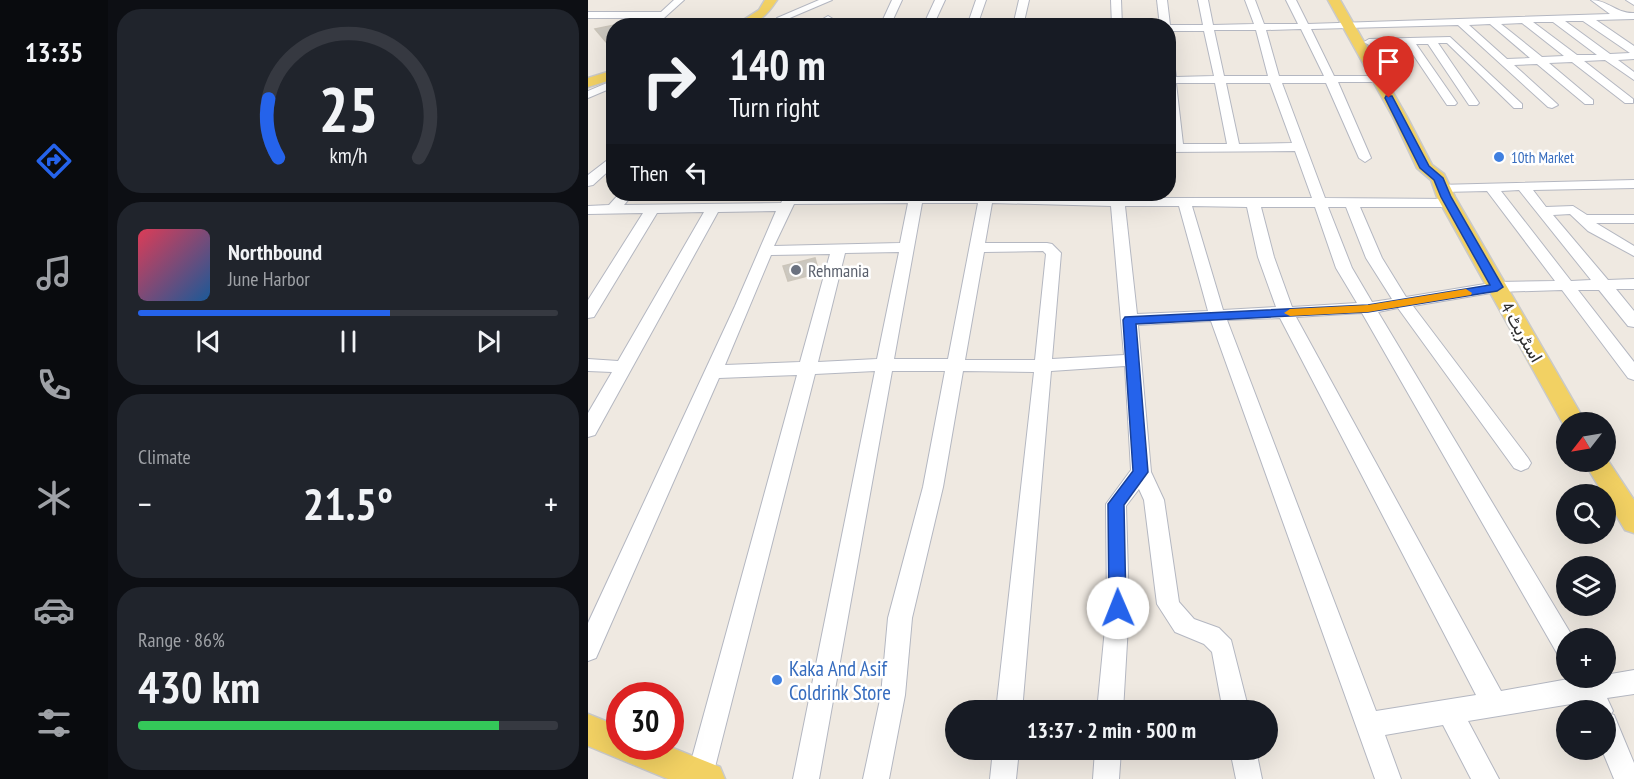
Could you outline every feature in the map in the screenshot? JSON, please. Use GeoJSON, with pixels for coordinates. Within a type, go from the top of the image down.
{"type":"FeatureCollection","features":[{"type":"Feature","properties":{"kind":"main road"},"geometry":{"type":"LineString","coordinates":[[741,18],[758,0]]}},
{"type":"Feature","properties":{"kind":"main road"},"geometry":{"type":"LineString","coordinates":[[753,18],[763,12],[771,0]]}},
{"type":"Feature","properties":{"kind":"main road","name":"اسٹریٹ 4"},"geometry":{"type":"LineString","coordinates":[[1334,0],[1369,42],[1428,142]]}},
{"type":"Feature","properties":{"kind":"main road","name":"اسٹریٹ 4"},"geometry":{"type":"LineString","coordinates":[[1344,0],[1379,79],[1425,168],[1442,182],[1497,287],[1568,412]]}},
{"type":"Feature","properties":{"kind":"main road"},"geometry":{"type":"LineString","coordinates":[[588,78],[606,72]]}},
{"type":"Feature","properties":{"kind":"main road"},"geometry":{"type":"LineString","coordinates":[[588,83],[606,77]]}},
{"type":"Feature","properties":{"kind":"main road"},"geometry":{"type":"LineString","coordinates":[[1602,472],[1634,522]]}},
{"type":"Feature","properties":{"kind":"main road"},"geometry":{"type":"LineString","coordinates":[[588,730],[606,737]]}},
{"type":"Feature","properties":{"kind":"main road"},"geometry":{"type":"LineString","coordinates":[[662,760],[704,777]]}},
{"type":"Feature","properties":{"kind":"street"},"geometry":{"type":"LineString","coordinates":[[661,18],[679,0]]}},
{"type":"Feature","properties":{"kind":"street"},"geometry":{"type":"LineString","coordinates":[[763,12],[782,18],[827,0]]}},
{"type":"Feature","properties":{"kind":"street"},"geometry":{"type":"LineString","coordinates":[[888,18],[897,0]]}},
{"type":"Feature","properties":{"kind":"street"},"geometry":{"type":"LineString","coordinates":[[932,18],[940,0]]}},
{"type":"Feature","properties":{"kind":"street"},"geometry":{"type":"LineString","coordinates":[[975,18],[981,0]]}},
{"type":"Feature","properties":{"kind":"street"},"geometry":{"type":"LineString","coordinates":[[1020,18],[1024,0]]}},
{"type":"Feature","properties":{"kind":"street"},"geometry":{"type":"LineString","coordinates":[[1116,0],[1117,18]]}},
{"type":"Feature","properties":{"kind":"street"},"geometry":{"type":"LineString","coordinates":[[1162,0],[1165,18]]}},
{"type":"Feature","properties":{"kind":"street"},"geometry":{"type":"LineString","coordinates":[[1203,0],[1211,27],[1234,148]]}},
{"type":"Feature","properties":{"kind":"street"},"geometry":{"type":"LineString","coordinates":[[1250,0],[1275,80],[1344,268],[1556,630]]}},
{"type":"Feature","properties":{"kind":"street"},"geometry":{"type":"LineString","coordinates":[[1291,0],[1330,78],[1365,158]]}},
{"type":"Feature","properties":{"kind":"street"},"geometry":{"type":"LineString","coordinates":[[1596,0],[1634,25]]}},
{"type":"Feature","properties":{"kind":"street"},"geometry":{"type":"LineString","coordinates":[[590,17],[664,15]]}},
{"type":"Feature","properties":{"kind":"street"},"geometry":{"type":"LineString","coordinates":[[1176,27],[1354,26],[1634,16]]}},
{"type":"Feature","properties":{"kind":"street"},"geometry":{"type":"LineString","coordinates":[[1586,18],[1634,51]]}},
{"type":"Feature","properties":{"kind":"street"},"geometry":{"type":"LineString","coordinates":[[1556,19],[1634,77]]}},
{"type":"Feature","properties":{"kind":"street"},"geometry":{"type":"LineString","coordinates":[[1524,20],[1629,101]]}},
{"type":"Feature","properties":{"kind":"street"},"geometry":{"type":"LineString","coordinates":[[1492,21],[1589,102]]}},
{"type":"Feature","properties":{"kind":"street"},"geometry":{"type":"LineString","coordinates":[[1460,22],[1552,105]]}},
{"type":"Feature","properties":{"kind":"street"},"geometry":{"type":"LineString","coordinates":[[1369,42],[1450,40],[1518,106]]}},
{"type":"Feature","properties":{"kind":"street"},"geometry":{"type":"LineString","coordinates":[[1431,41],[1473,104]]}},
{"type":"Feature","properties":{"kind":"street"},"geometry":{"type":"LineString","coordinates":[[1410,42],[1451,103]]}},
{"type":"Feature","properties":{"kind":"street"},"geometry":{"type":"LineString","coordinates":[[1504,62],[1634,56]]}},
{"type":"Feature","properties":{"kind":"street"},"geometry":{"type":"LineString","coordinates":[[1176,80],[1379,79]]}},
{"type":"Feature","properties":{"kind":"street"},"geometry":{"type":"LineString","coordinates":[[588,95],[606,87]]}},
{"type":"Feature","properties":{"kind":"street"},"geometry":{"type":"LineString","coordinates":[[1176,148],[1300,147]]}},
{"type":"Feature","properties":{"kind":"street"},"geometry":{"type":"LineString","coordinates":[[588,182],[606,166]]}},
{"type":"Feature","properties":{"kind":"street"},"geometry":{"type":"LineString","coordinates":[[1176,201],[1351,202],[1442,182],[1491,187],[1634,184]]}},
{"type":"Feature","properties":{"kind":"street"},"geometry":{"type":"LineString","coordinates":[[1522,186],[1634,322]]}},
{"type":"Feature","properties":{"kind":"street"},"geometry":{"type":"LineString","coordinates":[[1491,187],[1631,365]]}},
{"type":"Feature","properties":{"kind":"street"},"geometry":{"type":"LineString","coordinates":[[613,210],[620,201]]}},
{"type":"Feature","properties":{"kind":"street"},"geometry":{"type":"LineString","coordinates":[[588,210],[653,209],[769,201]]}},
{"type":"Feature","properties":{"kind":"street"},"geometry":{"type":"LineString","coordinates":[[588,650],[789,201]]}},
{"type":"Feature","properties":{"kind":"street"},"geometry":{"type":"LineString","coordinates":[[806,779],[916,201]]}},
{"type":"Feature","properties":{"kind":"street"},"geometry":{"type":"LineString","coordinates":[[876,779],[893,695],[900,618],[933,486],[979,248],[983,201]]}},
{"type":"Feature","properties":{"kind":"street"},"geometry":{"type":"LineString","coordinates":[[1118,201],[1141,472],[1154,500],[1168,604],[1176,618],[1187,627],[1211,634],[1218,640],[1223,648],[1234,700]]}},
{"type":"Feature","properties":{"kind":"street"},"geometry":{"type":"LineString","coordinates":[[1184,201],[1218,317],[1388,779]]}},
{"type":"Feature","properties":{"kind":"street"},"geometry":{"type":"LineString","coordinates":[[1252,201],[1266,257],[1286,313],[1494,705]]}},
{"type":"Feature","properties":{"kind":"street"},"geometry":{"type":"LineString","coordinates":[[1351,202],[1374,258],[1403,304],[1521,463]]}},
{"type":"Feature","properties":{"kind":"street"},"geometry":{"type":"LineString","coordinates":[[588,430],[624,367],[708,204]]}},
{"type":"Feature","properties":{"kind":"street"},"geometry":{"type":"LineString","coordinates":[[588,313],[653,209]]}},
{"type":"Feature","properties":{"kind":"street"},"geometry":{"type":"LineString","coordinates":[[1543,211],[1573,210],[1611,240],[1634,252]]}},
{"type":"Feature","properties":{"kind":"street"},"geometry":{"type":"LineString","coordinates":[[1583,219],[1634,219]]}},
{"type":"Feature","properties":{"kind":"street"},"geometry":{"type":"LineString","coordinates":[[979,248],[1047,247],[1054,253],[1010,700]]}},
{"type":"Feature","properties":{"kind":"street"},"geometry":{"type":"LineString","coordinates":[[765,250],[907,248]]}},
{"type":"Feature","properties":{"kind":"street"},"geometry":{"type":"LineString","coordinates":[[704,777],[839,249]]}},
{"type":"Feature","properties":{"kind":"street"},"geometry":{"type":"LineString","coordinates":[[1129,320],[1368,308],[1497,287],[1634,284]]}},
{"type":"Feature","properties":{"kind":"street"},"geometry":{"type":"LineString","coordinates":[[713,372],[884,365],[1043,366],[1133,360]]}},
{"type":"Feature","properties":{"kind":"street"},"geometry":{"type":"LineString","coordinates":[[588,366],[624,367]]}},
{"type":"Feature","properties":{"kind":"street"},"geometry":{"type":"LineString","coordinates":[[1111,700],[1118,608],[1116,504],[1141,472]]}},
{"type":"Feature","properties":{"kind":"street"},"geometry":{"type":"LineString","coordinates":[[1368,725],[1494,705],[1592,693],[1634,682]]}},
{"type":"Feature","properties":{"kind":"street"},"geometry":{"type":"LineString","coordinates":[[1449,712],[1486,779]]}},
{"type":"Feature","properties":{"kind":"street"},"geometry":{"type":"LineString","coordinates":[[1616,752],[1627,779]]}},
{"type":"Feature","properties":{"kind":"street"},"geometry":{"type":"LineString","coordinates":[[1003,779],[1005,760]]}},
{"type":"Feature","properties":{"kind":"street"},"geometry":{"type":"LineString","coordinates":[[1106,779],[1107,760]]}},
{"type":"Feature","properties":{"kind":"street"},"geometry":{"type":"LineString","coordinates":[[1246,760],[1249,779]]}},
{"type":"Feature","properties":{"kind":"building"},"geometry":{"type":"Polygon","coordinates":[[[606,27],[606,42],[595,29],[606,27]]]}},
{"type":"Feature","properties":{"kind":"building"},"geometry":{"type":"Polygon","coordinates":[[[815,258],[819,273],[788,281],[783,266],[815,258]]]}},
{"type":"Feature","properties":{"kind":"slow traffic"},"geometry":{"type":"LineString","coordinates":[[1290,313],[1368,308],[1466,293]]}},
{"type":"Feature","properties":{"kind":"place","name":"10th Market"},"geometry":{"type":"Point","coordinates":[1499,157]}},
{"type":"Feature","properties":{"kind":"place","name":"Rehmania"},"geometry":{"type":"Point","coordinates":[796,270]}},
{"type":"Feature","properties":{"kind":"place","name":"Kaka And Asif Coldrink Store"},"geometry":{"type":"Point","coordinates":[777,680]}},
{"type":"Feature","properties":{"kind":"route"},"geometry":{"type":"LineString","coordinates":[[1118,608],[1116,504],[1141,472],[1129,320],[1368,308],[1497,287],[1446,197],[1438,178],[1425,168],[1389,98]]}}]}
